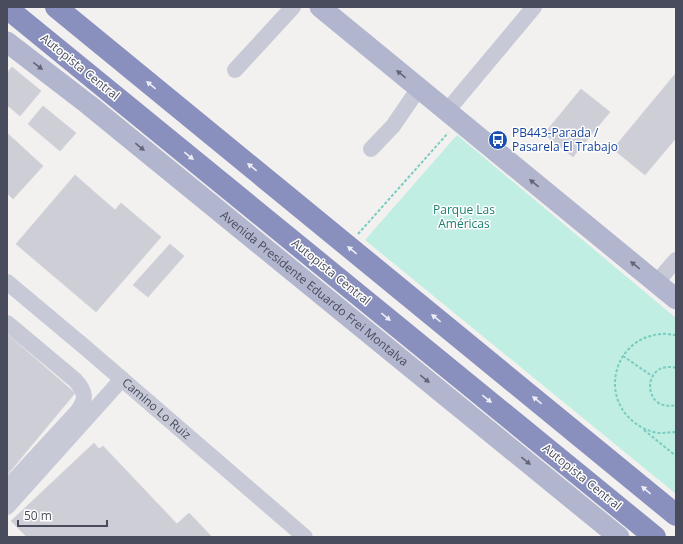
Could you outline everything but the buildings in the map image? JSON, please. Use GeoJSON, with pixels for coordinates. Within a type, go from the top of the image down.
{"type":"FeatureCollection","features":[{"type":"Feature","properties":{"kind":"highway"},"geometry":{"type":"LineString","coordinates":[[56,7],[676,515]]}},
{"type":"Feature","properties":{"kind":"highway","name":"Autopista Central"},"geometry":{"type":"LineString","coordinates":[[7,8],[655,537]]}},
{"type":"Feature","properties":{"kind":"highway"},"geometry":{"type":"LineString","coordinates":[[7,19],[61,52]]}},
{"type":"Feature","properties":{"kind":"main road"},"geometry":{"type":"LineString","coordinates":[[320,7],[676,299]]}},
{"type":"Feature","properties":{"kind":"main road","name":"Avenida Presidente Eduardo Frei Montalva"},"geometry":{"type":"LineString","coordinates":[[7,42],[95,110],[619,537]]}},
{"type":"Feature","properties":{"kind":"street"},"geometry":{"type":"LineString","coordinates":[[235,70],[293,7]]}},
{"type":"Feature","properties":{"kind":"street"},"geometry":{"type":"LineString","coordinates":[[453,116],[534,7]]}},
{"type":"Feature","properties":{"kind":"street"},"geometry":{"type":"LineString","coordinates":[[371,149],[393,126],[419,88]]}},
{"type":"Feature","properties":{"kind":"street"},"geometry":{"type":"LineString","coordinates":[[656,283],[676,260]]}},
{"type":"Feature","properties":{"kind":"street","name":"Camino Lo Ruiz"},"geometry":{"type":"LineString","coordinates":[[7,282],[305,537]]}},
{"type":"Feature","properties":{"kind":"street"},"geometry":{"type":"LineString","coordinates":[[7,323],[75,380],[84,395],[81,406],[77,412],[7,488]]}},
{"type":"Feature","properties":{"kind":"street"},"geometry":{"type":"LineString","coordinates":[[7,507],[122,379]]}},
{"type":"Feature","properties":{"kind":"path"},"geometry":{"type":"LineString","coordinates":[[435,147],[453,116]]}},
{"type":"Feature","properties":{"kind":"path"},"geometry":{"type":"LineString","coordinates":[[676,335],[661,334],[645,338],[631,346],[623,356],[615,375],[615,391],[620,407],[630,420],[644,429],[676,456]]}},
{"type":"Feature","properties":{"kind":"path"},"geometry":{"type":"LineString","coordinates":[[623,356],[652,376]]}},
{"type":"Feature","properties":{"kind":"path"},"geometry":{"type":"LineString","coordinates":[[676,368],[668,366],[662,368],[652,376],[650,383],[650,390],[656,401],[662,405],[676,405]]}},
{"type":"Feature","properties":{"kind":"path"},"geometry":{"type":"LineString","coordinates":[[644,429],[660,433],[676,432]]}},
{"type":"Feature","properties":{"kind":"green space","name":"Parque Las Américas"},"geometry":{"type":"Polygon","coordinates":[[[457,135],[676,318],[676,494],[365,240],[457,135]]]}},
{"type":"Feature","properties":{"kind":"place","name":"PB443-Parada / Pasarela El Trabajo"},"geometry":{"type":"Point","coordinates":[498,140]}}]}
